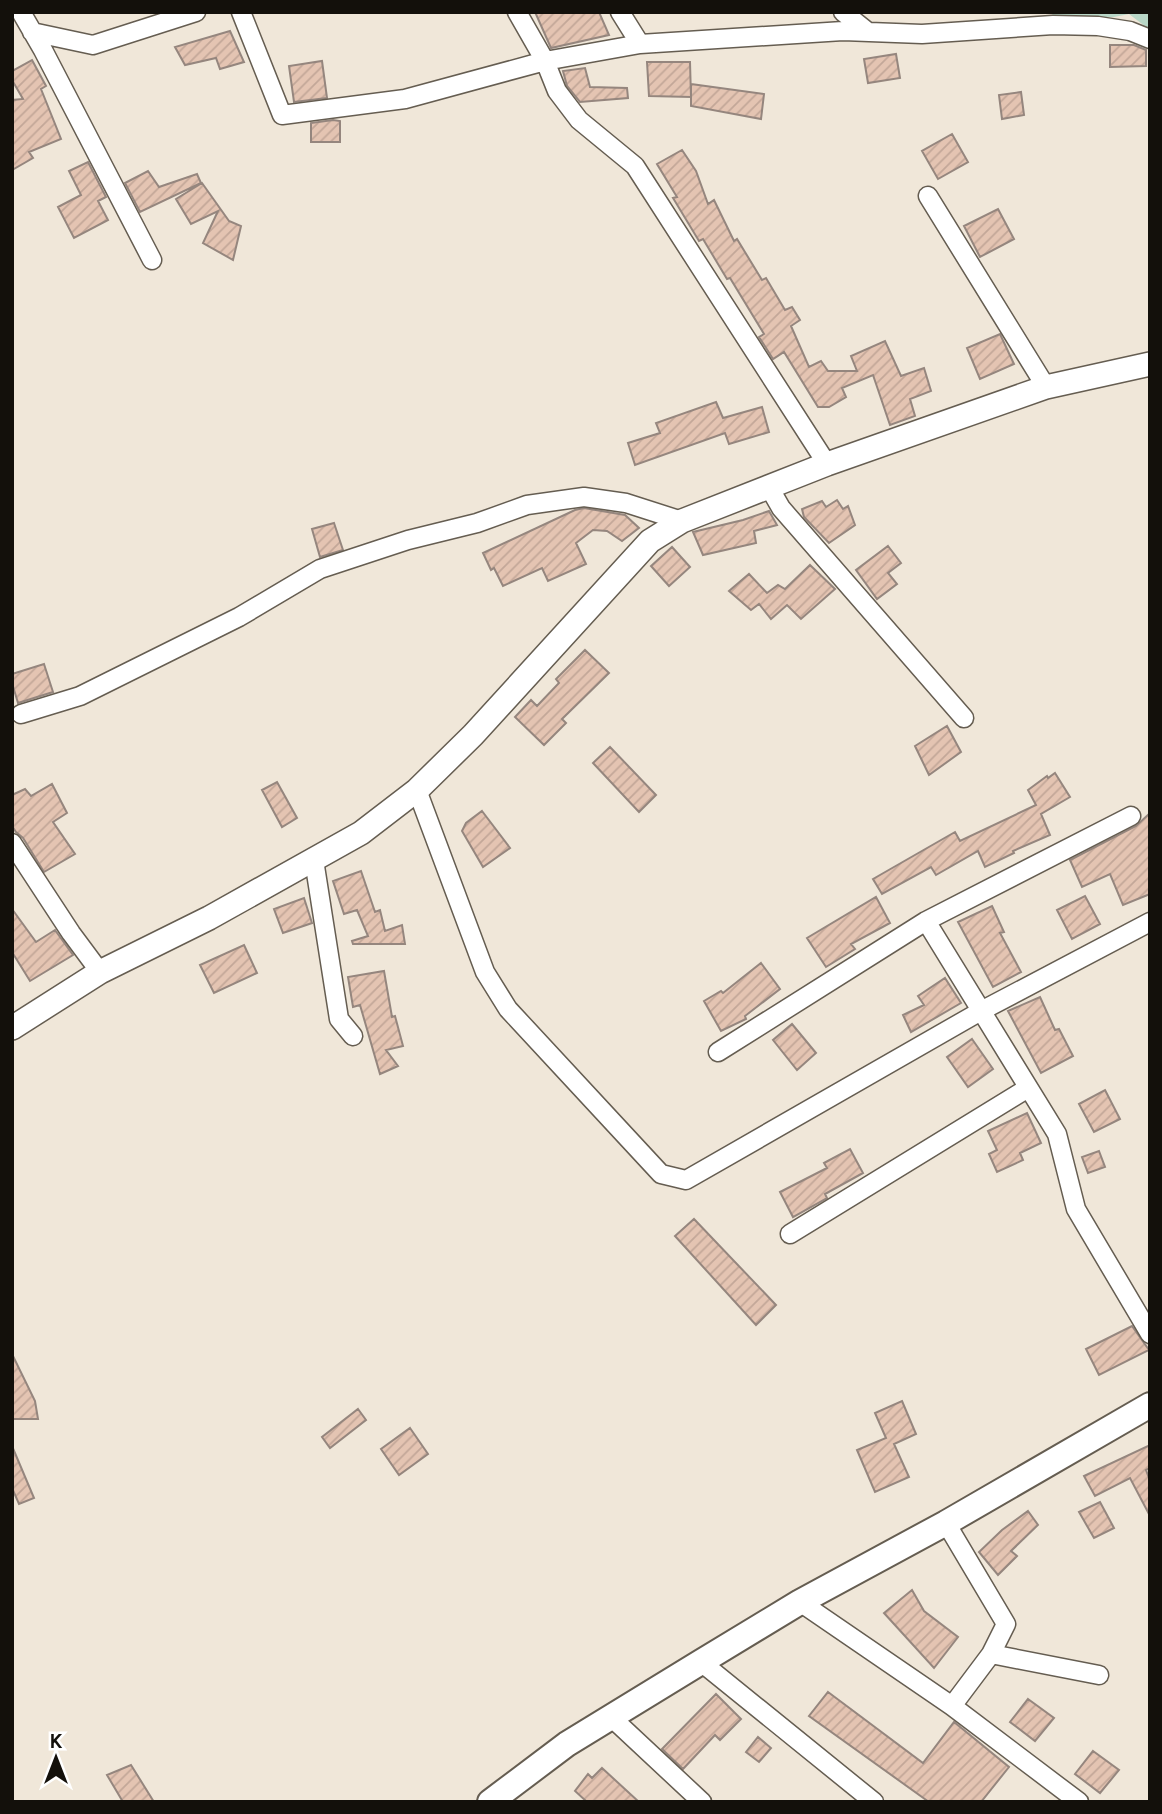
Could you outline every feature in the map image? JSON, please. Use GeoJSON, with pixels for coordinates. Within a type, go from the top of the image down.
{"type":"FeatureCollection","features":[{"type":"Feature","properties":{"kind":"main road"},"geometry":{"type":"LineString","coordinates":[[490,1802],[567,1744],[800,1602],[946,1523],[1150,1405]]}},
{"type":"Feature","properties":{"kind":"street"},"geometry":{"type":"LineString","coordinates":[[21,12],[152,260]]}},
{"type":"Feature","properties":{"kind":"street"},"geometry":{"type":"LineString","coordinates":[[33,32],[93,45],[197,12]]}},
{"type":"Feature","properties":{"kind":"street"},"geometry":{"type":"LineString","coordinates":[[241,12],[282,115],[405,99],[545,61],[640,44],[843,31],[922,34],[1047,19],[1130,31],[1150,39]]}},
{"type":"Feature","properties":{"kind":"street"},"geometry":{"type":"LineString","coordinates":[[517,12],[545,61],[557,91],[579,120],[635,166],[827,464]]}},
{"type":"Feature","properties":{"kind":"street"},"geometry":{"type":"LineString","coordinates":[[620,12],[640,44]]}},
{"type":"Feature","properties":{"kind":"street"},"geometry":{"type":"LineString","coordinates":[[844,12],[868,32]]}},
{"type":"Feature","properties":{"kind":"street"},"geometry":{"type":"LineString","coordinates":[[928,196],[1046,387]]}},
{"type":"Feature","properties":{"kind":"street"},"geometry":{"type":"LineString","coordinates":[[12,1028],[100,972],[209,918],[361,833],[417,790],[473,735],[650,541],[682,521],[827,464],[1046,387],[1150,364]]}},
{"type":"Feature","properties":{"kind":"street"},"geometry":{"type":"LineString","coordinates":[[769,487],[781,508],[964,718]]}},
{"type":"Feature","properties":{"kind":"street"},"geometry":{"type":"LineString","coordinates":[[21,714],[80,696],[239,617],[320,569],[408,540],[477,523],[527,505],[584,497],[626,503],[682,521]]}},
{"type":"Feature","properties":{"kind":"street"},"geometry":{"type":"LineString","coordinates":[[417,790],[485,972],[508,1009],[661,1174],[686,1180],[981,1011],[1150,922]]}},
{"type":"Feature","properties":{"kind":"street"},"geometry":{"type":"LineString","coordinates":[[718,1052],[926,921],[1130,816]]}},
{"type":"Feature","properties":{"kind":"street"},"geometry":{"type":"LineString","coordinates":[[12,843],[100,972]]}},
{"type":"Feature","properties":{"kind":"street"},"geometry":{"type":"LineString","coordinates":[[314,860],[339,1019],[353,1036]]}},
{"type":"Feature","properties":{"kind":"street"},"geometry":{"type":"LineString","coordinates":[[926,921],[1057,1134],[1076,1209],[1150,1334]]}},
{"type":"Feature","properties":{"kind":"street"},"geometry":{"type":"LineString","coordinates":[[790,1234],[1028,1088]]}},
{"type":"Feature","properties":{"kind":"street"},"geometry":{"type":"LineString","coordinates":[[946,1523],[1006,1624],[991,1654],[952,1706]]}},
{"type":"Feature","properties":{"kind":"street"},"geometry":{"type":"LineString","coordinates":[[800,1602],[952,1706],[1079,1802]]}},
{"type":"Feature","properties":{"kind":"street"},"geometry":{"type":"LineString","coordinates":[[991,1654],[1100,1675]]}},
{"type":"Feature","properties":{"kind":"street"},"geometry":{"type":"LineString","coordinates":[[701,1662],[874,1802]]}},
{"type":"Feature","properties":{"kind":"street"},"geometry":{"type":"LineString","coordinates":[[611,1717],[702,1802]]}},
{"type":"Feature","properties":{"kind":"green space"},"geometry":{"type":"Polygon","coordinates":[[[1050,12],[1150,12],[1150,30],[1129,14],[1114,17],[1055,17],[1050,12]]]}},
{"type":"Feature","properties":{"kind":"building"},"geometry":{"type":"Polygon","coordinates":[[[535,12],[599,12],[609,35],[551,48],[535,12]]]}},
{"type":"Feature","properties":{"kind":"building"},"geometry":{"type":"Polygon","coordinates":[[[230,31],[244,62],[220,69],[216,58],[185,65],[175,47],[230,31]]]}},
{"type":"Feature","properties":{"kind":"building"},"geometry":{"type":"Polygon","coordinates":[[[1110,45],[1134,45],[1146,50],[1146,66],[1110,67],[1110,45]]]}},
{"type":"Feature","properties":{"kind":"building"},"geometry":{"type":"Polygon","coordinates":[[[896,54],[900,78],[868,83],[864,59],[896,54]]]}},
{"type":"Feature","properties":{"kind":"building"},"geometry":{"type":"Polygon","coordinates":[[[32,60],[46,86],[41,89],[61,139],[29,152],[33,158],[12,170],[12,100],[23,99],[12,80],[12,71],[32,60]]]}},
{"type":"Feature","properties":{"kind":"building"},"geometry":{"type":"Polygon","coordinates":[[[322,61],[327,98],[294,102],[289,66],[322,61]]]}},
{"type":"Feature","properties":{"kind":"building"},"geometry":{"type":"Polygon","coordinates":[[[647,62],[690,62],[691,97],[649,96],[647,62]]]}},
{"type":"Feature","properties":{"kind":"building"},"geometry":{"type":"Polygon","coordinates":[[[585,68],[590,87],[627,88],[628,98],[580,102],[567,86],[563,71],[585,68]]]}},
{"type":"Feature","properties":{"kind":"building"},"geometry":{"type":"Polygon","coordinates":[[[691,84],[764,94],[761,119],[691,106],[691,84]]]}},
{"type":"Feature","properties":{"kind":"building"},"geometry":{"type":"Polygon","coordinates":[[[1021,92],[1024,115],[1002,119],[999,95],[1021,92]]]}},
{"type":"Feature","properties":{"kind":"building"},"geometry":{"type":"Polygon","coordinates":[[[340,121],[340,142],[311,142],[311,123],[340,121]]]}},
{"type":"Feature","properties":{"kind":"building"},"geometry":{"type":"Polygon","coordinates":[[[952,134],[968,162],[938,179],[922,151],[952,134]]]}},
{"type":"Feature","properties":{"kind":"building"},"geometry":{"type":"Polygon","coordinates":[[[682,150],[696,171],[708,204],[714,200],[734,241],[737,239],[762,280],[766,278],[785,310],[792,307],[800,320],[791,326],[809,367],[821,361],[828,371],[857,371],[851,356],[885,341],[901,376],[924,368],[931,391],[910,399],[915,416],[890,425],[873,375],[842,388],[846,397],[829,407],[818,407],[784,352],[773,359],[759,337],[764,334],[703,239],[699,241],[673,198],[677,197],[657,164],[682,150]]]}},
{"type":"Feature","properties":{"kind":"building"},"geometry":{"type":"Polygon","coordinates":[[[88,162],[106,197],[98,201],[108,220],[74,238],[58,207],[81,195],[69,171],[88,162]]]}},
{"type":"Feature","properties":{"kind":"building"},"geometry":{"type":"Polygon","coordinates":[[[148,171],[159,187],[197,174],[201,183],[140,212],[125,183],[148,171]]]}},
{"type":"Feature","properties":{"kind":"building"},"geometry":{"type":"Polygon","coordinates":[[[202,183],[229,221],[241,226],[233,260],[203,243],[218,211],[191,224],[176,199],[202,183]]]}},
{"type":"Feature","properties":{"kind":"building"},"geometry":{"type":"Polygon","coordinates":[[[998,209],[1014,239],[980,257],[964,226],[998,209]]]}},
{"type":"Feature","properties":{"kind":"building"},"geometry":{"type":"Polygon","coordinates":[[[1000,334],[1014,364],[980,379],[967,348],[1000,334]]]}},
{"type":"Feature","properties":{"kind":"building"},"geometry":{"type":"Polygon","coordinates":[[[716,402],[723,418],[762,407],[769,432],[729,444],[725,433],[635,465],[628,443],[660,433],[656,423],[716,402]]]}},
{"type":"Feature","properties":{"kind":"building"},"geometry":{"type":"Polygon","coordinates":[[[837,500],[843,509],[848,506],[855,525],[829,543],[804,517],[802,509],[822,501],[826,507],[837,500]]]}},
{"type":"Feature","properties":{"kind":"building"},"geometry":{"type":"Polygon","coordinates":[[[584,508],[625,515],[639,528],[622,541],[607,531],[593,530],[576,543],[586,564],[548,581],[542,568],[503,586],[483,553],[584,508]]]}},
{"type":"Feature","properties":{"kind":"building"},"geometry":{"type":"Polygon","coordinates":[[[769,511],[777,525],[754,531],[756,543],[703,555],[693,532],[769,511]]]}},
{"type":"Feature","properties":{"kind":"building"},"geometry":{"type":"Polygon","coordinates":[[[334,523],[343,550],[320,557],[312,529],[334,523]]]}},
{"type":"Feature","properties":{"kind":"building"},"geometry":{"type":"Polygon","coordinates":[[[888,546],[901,563],[888,573],[897,584],[877,599],[856,570],[888,546]]]}},
{"type":"Feature","properties":{"kind":"building"},"geometry":{"type":"Polygon","coordinates":[[[672,547],[690,567],[669,586],[651,566],[672,547]]]}},
{"type":"Feature","properties":{"kind":"building"},"geometry":{"type":"Polygon","coordinates":[[[810,565],[835,589],[801,619],[787,605],[771,619],[759,604],[751,610],[729,591],[749,574],[767,593],[778,585],[785,589],[810,565]]]}},
{"type":"Feature","properties":{"kind":"building"},"geometry":{"type":"Polygon","coordinates":[[[585,650],[609,673],[562,719],[566,723],[544,745],[515,717],[531,700],[537,706],[559,683],[556,679],[585,650]]]}},
{"type":"Feature","properties":{"kind":"building"},"geometry":{"type":"Polygon","coordinates":[[[44,664],[53,692],[18,703],[12,674],[44,664]]]}},
{"type":"Feature","properties":{"kind":"building"},"geometry":{"type":"Polygon","coordinates":[[[947,726],[961,752],[929,775],[915,746],[947,726]]]}},
{"type":"Feature","properties":{"kind":"building"},"geometry":{"type":"Polygon","coordinates":[[[610,747],[656,795],[639,812],[593,763],[610,747]]]}},
{"type":"Feature","properties":{"kind":"building"},"geometry":{"type":"Polygon","coordinates":[[[1055,773],[1070,797],[1041,814],[1050,835],[985,867],[978,851],[936,875],[931,867],[882,894],[873,879],[955,832],[960,841],[1036,805],[1028,790],[1055,773]]]}},
{"type":"Feature","properties":{"kind":"building"},"geometry":{"type":"Polygon","coordinates":[[[277,782],[297,818],[282,827],[262,790],[277,782]]]}},
{"type":"Feature","properties":{"kind":"building"},"geometry":{"type":"Polygon","coordinates":[[[52,784],[67,813],[53,822],[75,854],[44,872],[23,838],[12,826],[12,795],[25,789],[31,796],[52,784]]]}},
{"type":"Feature","properties":{"kind":"building"},"geometry":{"type":"Polygon","coordinates":[[[482,811],[510,848],[483,867],[462,831],[466,823],[482,811]]]}},
{"type":"Feature","properties":{"kind":"building"},"geometry":{"type":"Polygon","coordinates":[[[1150,813],[1150,894],[1123,905],[1110,874],[1082,887],[1070,860],[1136,826],[1150,813]]]}},
{"type":"Feature","properties":{"kind":"building"},"geometry":{"type":"Polygon","coordinates":[[[361,871],[375,912],[380,910],[385,931],[402,925],[405,944],[353,944],[352,941],[368,936],[357,910],[344,914],[333,881],[361,871]]]}},
{"type":"Feature","properties":{"kind":"building"},"geometry":{"type":"Polygon","coordinates":[[[1085,896],[1100,924],[1072,939],[1057,910],[1085,896]]]}},
{"type":"Feature","properties":{"kind":"building"},"geometry":{"type":"Polygon","coordinates":[[[876,897],[890,923],[851,944],[855,949],[826,967],[807,938],[876,897]]]}},
{"type":"Feature","properties":{"kind":"building"},"geometry":{"type":"Polygon","coordinates":[[[304,898],[312,923],[283,933],[274,909],[304,898]]]}},
{"type":"Feature","properties":{"kind":"building"},"geometry":{"type":"Polygon","coordinates":[[[992,906],[1004,932],[1000,933],[1021,972],[993,987],[958,922],[992,906]]]}},
{"type":"Feature","properties":{"kind":"building"},"geometry":{"type":"Polygon","coordinates":[[[12,909],[36,942],[55,930],[73,955],[30,981],[12,952],[12,909]]]}},
{"type":"Feature","properties":{"kind":"building"},"geometry":{"type":"Polygon","coordinates":[[[244,945],[257,973],[214,993],[200,965],[244,945]]]}},
{"type":"Feature","properties":{"kind":"building"},"geometry":{"type":"Polygon","coordinates":[[[761,963],[780,989],[745,1016],[746,1019],[721,1031],[704,1001],[721,991],[723,993],[761,963]]]}},
{"type":"Feature","properties":{"kind":"building"},"geometry":{"type":"Polygon","coordinates":[[[384,971],[392,1017],[395,1016],[403,1046],[386,1050],[398,1066],[380,1074],[360,1005],[353,1007],[348,977],[384,971]]]}},
{"type":"Feature","properties":{"kind":"building"},"geometry":{"type":"Polygon","coordinates":[[[945,978],[961,1003],[911,1032],[903,1015],[924,1005],[918,996],[945,978]]]}},
{"type":"Feature","properties":{"kind":"building"},"geometry":{"type":"Polygon","coordinates":[[[1040,997],[1055,1030],[1059,1029],[1073,1056],[1041,1073],[1008,1011],[1040,997]]]}},
{"type":"Feature","properties":{"kind":"building"},"geometry":{"type":"Polygon","coordinates":[[[792,1024],[816,1053],[797,1070],[773,1040],[792,1024]]]}},
{"type":"Feature","properties":{"kind":"building"},"geometry":{"type":"Polygon","coordinates":[[[972,1039],[993,1069],[968,1087],[947,1057],[972,1039]]]}},
{"type":"Feature","properties":{"kind":"building"},"geometry":{"type":"Polygon","coordinates":[[[1105,1090],[1120,1119],[1094,1132],[1079,1104],[1105,1090]]]}},
{"type":"Feature","properties":{"kind":"building"},"geometry":{"type":"Polygon","coordinates":[[[1027,1113],[1041,1143],[1020,1153],[1023,1160],[997,1172],[989,1154],[997,1150],[988,1131],[1027,1113]]]}},
{"type":"Feature","properties":{"kind":"building"},"geometry":{"type":"Polygon","coordinates":[[[850,1149],[863,1173],[825,1194],[827,1198],[793,1217],[780,1192],[827,1168],[824,1163],[850,1149]]]}},
{"type":"Feature","properties":{"kind":"building"},"geometry":{"type":"Polygon","coordinates":[[[1099,1151],[1105,1167],[1088,1173],[1082,1157],[1099,1151]]]}},
{"type":"Feature","properties":{"kind":"building"},"geometry":{"type":"Polygon","coordinates":[[[694,1219],[776,1305],[756,1325],[675,1236],[694,1219]]]}},
{"type":"Feature","properties":{"kind":"building"},"geometry":{"type":"Polygon","coordinates":[[[1132,1326],[1149,1350],[1099,1375],[1086,1349],[1132,1326]]]}},
{"type":"Feature","properties":{"kind":"building"},"geometry":{"type":"Polygon","coordinates":[[[12,1354],[35,1401],[38,1419],[12,1419],[12,1354]]]}},
{"type":"Feature","properties":{"kind":"building"},"geometry":{"type":"Polygon","coordinates":[[[902,1401],[916,1434],[894,1444],[909,1477],[875,1492],[857,1450],[886,1438],[875,1413],[902,1401]]]}},
{"type":"Feature","properties":{"kind":"building"},"geometry":{"type":"Polygon","coordinates":[[[358,1409],[366,1420],[330,1448],[322,1437],[358,1409]]]}},
{"type":"Feature","properties":{"kind":"building"},"geometry":{"type":"Polygon","coordinates":[[[410,1428],[428,1454],[399,1475],[381,1449],[410,1428]]]}},
{"type":"Feature","properties":{"kind":"building"},"geometry":{"type":"Polygon","coordinates":[[[1150,1445],[1150,1468],[1146,1470],[1150,1481],[1150,1516],[1130,1478],[1095,1496],[1084,1476],[1150,1445]]]}},
{"type":"Feature","properties":{"kind":"building"},"geometry":{"type":"Polygon","coordinates":[[[12,1446],[34,1498],[19,1504],[12,1488],[12,1446]]]}},
{"type":"Feature","properties":{"kind":"building"},"geometry":{"type":"Polygon","coordinates":[[[1100,1502],[1114,1528],[1094,1538],[1079,1512],[1100,1502]]]}},
{"type":"Feature","properties":{"kind":"building"},"geometry":{"type":"Polygon","coordinates":[[[1028,1511],[1038,1525],[1011,1551],[1017,1556],[998,1575],[979,1552],[1002,1530],[1028,1511]]]}},
{"type":"Feature","properties":{"kind":"building"},"geometry":{"type":"Polygon","coordinates":[[[912,1590],[924,1611],[958,1637],[934,1668],[884,1613],[912,1590]]]}},
{"type":"Feature","properties":{"kind":"building"},"geometry":{"type":"Polygon","coordinates":[[[828,1692],[923,1763],[954,1722],[1009,1767],[981,1802],[929,1802],[809,1716],[828,1692]]]}},
{"type":"Feature","properties":{"kind":"building"},"geometry":{"type":"Polygon","coordinates":[[[716,1694],[741,1719],[720,1740],[715,1735],[683,1769],[662,1749],[716,1694]]]}},
{"type":"Feature","properties":{"kind":"building"},"geometry":{"type":"Polygon","coordinates":[[[1028,1699],[1054,1718],[1035,1741],[1010,1722],[1028,1699]]]}},
{"type":"Feature","properties":{"kind":"building"},"geometry":{"type":"Polygon","coordinates":[[[758,1737],[771,1748],[759,1762],[746,1752],[758,1737]]]}},
{"type":"Feature","properties":{"kind":"building"},"geometry":{"type":"Polygon","coordinates":[[[1093,1751],[1119,1770],[1100,1793],[1075,1774],[1093,1751]]]}},
{"type":"Feature","properties":{"kind":"building"},"geometry":{"type":"Polygon","coordinates":[[[131,1765],[154,1802],[123,1802],[107,1775],[131,1765]]]}},
{"type":"Feature","properties":{"kind":"building"},"geometry":{"type":"Polygon","coordinates":[[[602,1768],[639,1802],[587,1802],[575,1791],[588,1774],[592,1778],[602,1768]]]}}]}
